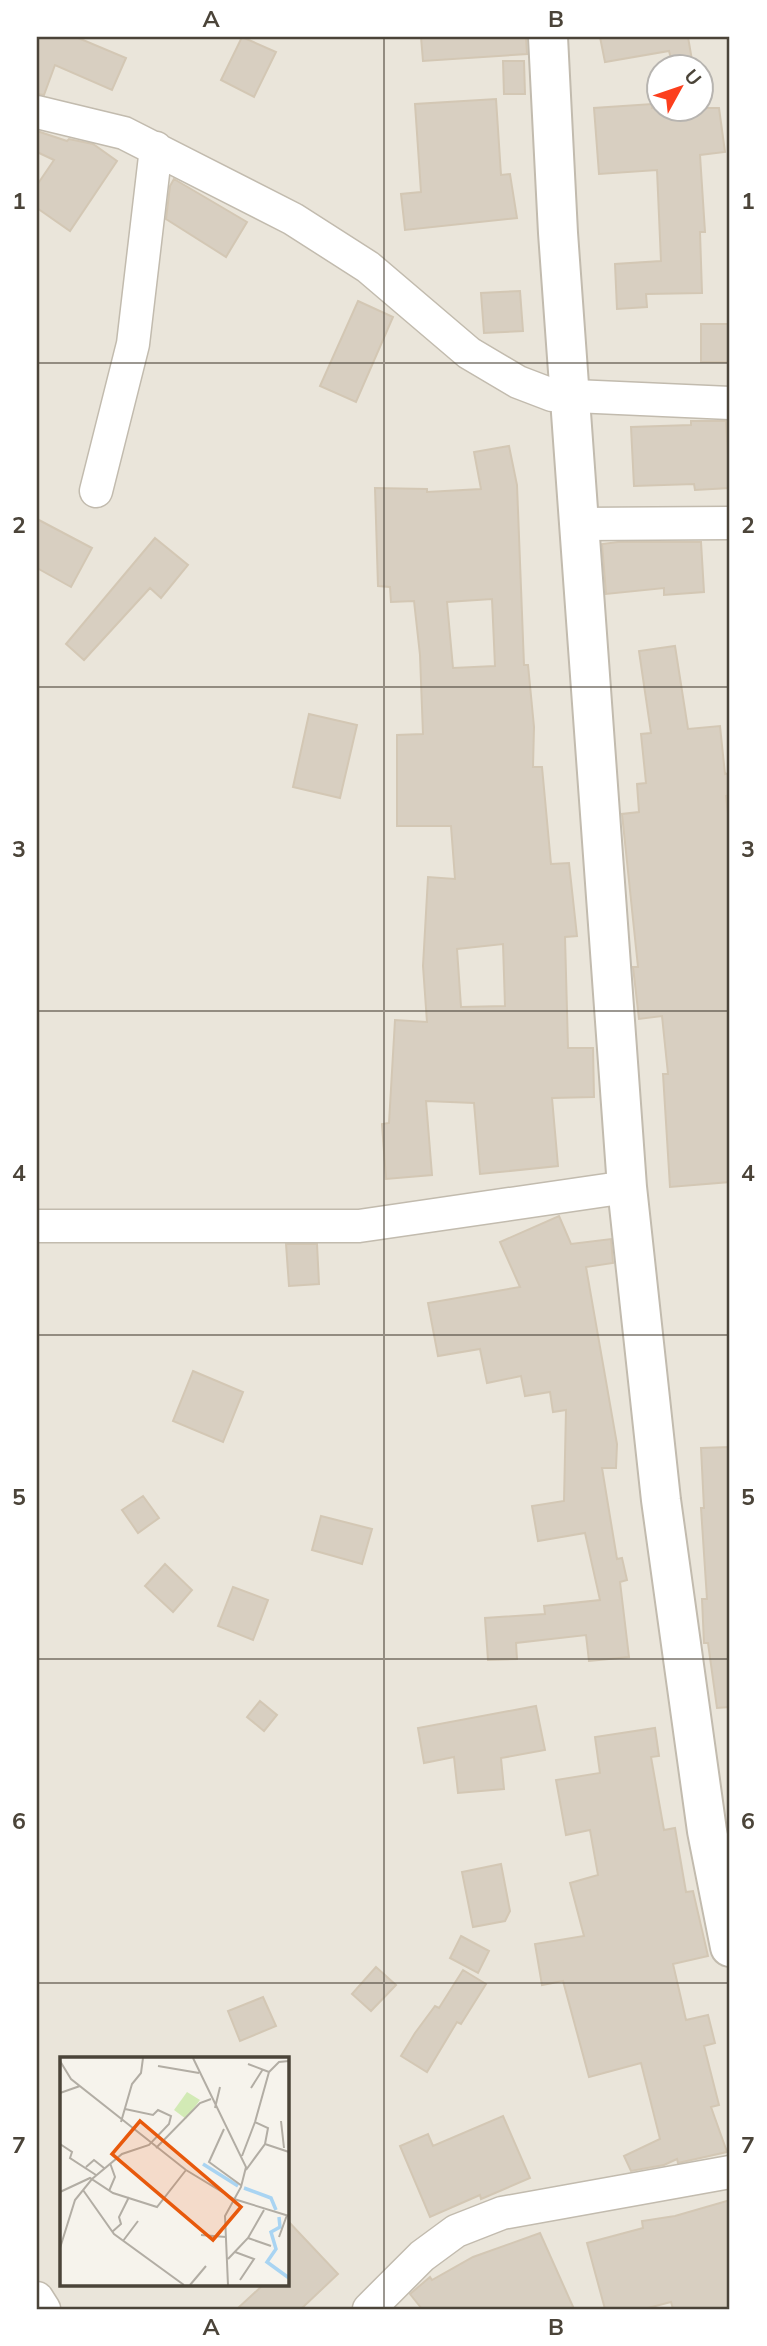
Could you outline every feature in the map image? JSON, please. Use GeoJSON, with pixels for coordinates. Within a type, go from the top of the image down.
{"type":"FeatureCollection","features":[{"type":"Feature","properties":{"kind":"street"},"geometry":{"type":"LineString","coordinates":[[548,37],[569,395],[581,524],[627,1187],[661,1500],[707,1831],[730,1947]]}},
{"type":"Feature","properties":{"kind":"street"},"geometry":{"type":"LineString","coordinates":[[37,112],[124,133],[293,219],[368,267],[469,353],[518,382],[552,395],[730,403]]}},
{"type":"Feature","properties":{"kind":"street"},"geometry":{"type":"LineString","coordinates":[[96,491],[133,344],[156,148]]}},
{"type":"Feature","properties":{"kind":"street"},"geometry":{"type":"LineString","coordinates":[[581,524],[730,523]]}},
{"type":"Feature","properties":{"kind":"street"},"geometry":{"type":"LineString","coordinates":[[37,1226],[359,1226],[627,1187]]}},
{"type":"Feature","properties":{"kind":"street"},"geometry":{"type":"LineString","coordinates":[[369,2309],[422,2256],[456,2231],[502,2213],[730,2172]]}},
{"type":"Feature","properties":{"kind":"street"},"geometry":{"type":"LineString","coordinates":[[37,2298],[44,2309]]}},
{"type":"Feature","properties":{"kind":"shaded area"},"geometry":{"type":"Polygon","coordinates":[[[37,37],[730,37],[730,2309],[37,2309],[37,37]]]}},
{"type":"Feature","properties":{"kind":"building"},"geometry":{"type":"Polygon","coordinates":[[[37,37],[76,37],[126,58],[112,90],[55,65],[44,95],[37,94],[37,37]]]}},
{"type":"Feature","properties":{"kind":"building"},"geometry":{"type":"Polygon","coordinates":[[[242,37],[276,52],[254,97],[221,80],[242,37]]]}},
{"type":"Feature","properties":{"kind":"building"},"geometry":{"type":"Polygon","coordinates":[[[421,37],[526,37],[527,54],[423,61],[421,37]]]}},
{"type":"Feature","properties":{"kind":"building"},"geometry":{"type":"Polygon","coordinates":[[[600,37],[688,37],[691,52],[644,52],[644,55],[605,62],[600,37]]]}},
{"type":"Feature","properties":{"kind":"building"},"geometry":{"type":"Polygon","coordinates":[[[503,61],[524,61],[525,94],[504,94],[503,61]]]}},
{"type":"Feature","properties":{"kind":"building"},"geometry":{"type":"Polygon","coordinates":[[[496,99],[501,175],[510,174],[517,218],[405,230],[401,194],[421,192],[415,104],[496,99]]]}},
{"type":"Feature","properties":{"kind":"building"},"geometry":{"type":"Polygon","coordinates":[[[644,105],[644,122],[714,122],[714,108],[719,108],[725,152],[700,155],[705,232],[700,232],[702,293],[646,294],[647,307],[617,309],[615,264],[661,261],[657,170],[599,174],[594,108],[644,105]]]}},
{"type":"Feature","properties":{"kind":"building"},"geometry":{"type":"Polygon","coordinates":[[[37,131],[67,141],[69,139],[93,144],[117,161],[70,231],[37,208],[37,185],[54,160],[37,152],[37,131]]]}},
{"type":"Feature","properties":{"kind":"building"},"geometry":{"type":"Polygon","coordinates":[[[174,179],[247,222],[226,257],[166,219],[170,186],[174,179]]]}},
{"type":"Feature","properties":{"kind":"building"},"geometry":{"type":"Polygon","coordinates":[[[520,291],[523,331],[484,333],[481,293],[520,291]]]}},
{"type":"Feature","properties":{"kind":"building"},"geometry":{"type":"Polygon","coordinates":[[[358,301],[393,317],[356,402],[320,386],[358,301]]]}},
{"type":"Feature","properties":{"kind":"building"},"geometry":{"type":"Polygon","coordinates":[[[701,324],[729,324],[729,362],[701,362],[701,324]]]}},
{"type":"Feature","properties":{"kind":"building"},"geometry":{"type":"Polygon","coordinates":[[[691,421],[726,421],[730,488],[695,490],[694,484],[634,486],[631,427],[691,425],[691,421]]]}},
{"type":"Feature","properties":{"kind":"building"},"geometry":{"type":"Polygon","coordinates":[[[509,446],[517,485],[524,665],[528,665],[534,727],[533,767],[542,767],[551,864],[569,863],[577,936],[565,937],[568,1048],[593,1048],[594,1097],[552,1098],[558,1166],[480,1174],[474,1103],[426,1101],[432,1175],[386,1179],[382,1124],[389,1123],[395,1020],[427,1022],[423,966],[428,877],[455,879],[451,826],[397,826],[397,735],[423,734],[420,655],[414,601],[391,602],[390,587],[378,586],[375,488],[427,489],[427,492],[481,489],[474,452],[509,446]],[[492,599],[447,602],[453,668],[495,666],[492,599]],[[503,944],[457,949],[461,1007],[505,1006],[503,944]]]}},
{"type":"Feature","properties":{"kind":"building"},"geometry":{"type":"Polygon","coordinates":[[[37,519],[92,548],[71,587],[37,568],[37,519]]]}},
{"type":"Feature","properties":{"kind":"building"},"geometry":{"type":"Polygon","coordinates":[[[155,538],[188,565],[161,598],[150,588],[84,660],[66,644],[155,538]]]}},
{"type":"Feature","properties":{"kind":"building"},"geometry":{"type":"Polygon","coordinates":[[[701,542],[704,592],[664,595],[664,588],[606,594],[602,544],[701,542]]]}},
{"type":"Feature","properties":{"kind":"building"},"geometry":{"type":"Polygon","coordinates":[[[675,646],[688,729],[720,726],[725,774],[730,773],[730,795],[726,796],[730,831],[730,1182],[670,1187],[663,1074],[668,1074],[662,1016],[639,1019],[633,967],[638,967],[622,814],[639,812],[637,784],[646,783],[641,734],[651,733],[639,651],[675,646]]]}},
{"type":"Feature","properties":{"kind":"building"},"geometry":{"type":"Polygon","coordinates":[[[309,714],[357,725],[340,798],[293,787],[309,714]]]}},
{"type":"Feature","properties":{"kind":"building"},"geometry":{"type":"Polygon","coordinates":[[[559,1216],[571,1244],[611,1239],[613,1263],[586,1267],[617,1444],[616,1468],[602,1468],[617,1559],[622,1558],[627,1580],[620,1582],[629,1657],[589,1661],[586,1635],[516,1643],[517,1659],[488,1660],[485,1618],[545,1614],[544,1606],[600,1600],[585,1533],[538,1541],[532,1506],[564,1501],[566,1410],[553,1412],[550,1392],[525,1396],[521,1376],[487,1383],[480,1349],[438,1356],[428,1303],[520,1287],[500,1242],[559,1216]]]}},
{"type":"Feature","properties":{"kind":"building"},"geometry":{"type":"Polygon","coordinates":[[[286,1244],[317,1244],[319,1284],[289,1286],[286,1244]]]}},
{"type":"Feature","properties":{"kind":"building"},"geometry":{"type":"Polygon","coordinates":[[[193,1371],[243,1392],[223,1442],[173,1421],[193,1371]]]}},
{"type":"Feature","properties":{"kind":"building"},"geometry":{"type":"Polygon","coordinates":[[[730,1447],[730,1707],[717,1708],[708,1643],[704,1643],[702,1599],[707,1599],[701,1508],[704,1508],[701,1448],[730,1447]]]}},
{"type":"Feature","properties":{"kind":"building"},"geometry":{"type":"Polygon","coordinates":[[[143,1496],[159,1518],[138,1533],[122,1510],[143,1496]]]}},
{"type":"Feature","properties":{"kind":"building"},"geometry":{"type":"Polygon","coordinates":[[[321,1516],[372,1529],[362,1564],[312,1550],[321,1516]]]}},
{"type":"Feature","properties":{"kind":"building"},"geometry":{"type":"Polygon","coordinates":[[[165,1564],[192,1590],[173,1612],[145,1586],[165,1564]]]}},
{"type":"Feature","properties":{"kind":"building"},"geometry":{"type":"Polygon","coordinates":[[[233,1587],[268,1600],[253,1640],[218,1626],[233,1587]]]}},
{"type":"Feature","properties":{"kind":"building"},"geometry":{"type":"Polygon","coordinates":[[[260,1701],[277,1715],[264,1731],[247,1717],[260,1701]]]}},
{"type":"Feature","properties":{"kind":"building"},"geometry":{"type":"Polygon","coordinates":[[[536,1706],[545,1750],[501,1758],[504,1789],[458,1793],[454,1757],[424,1763],[418,1728],[536,1706]]]}},
{"type":"Feature","properties":{"kind":"building"},"geometry":{"type":"Polygon","coordinates":[[[655,1728],[659,1756],[651,1757],[664,1830],[675,1828],[686,1892],[693,1891],[708,1956],[673,1964],[686,2020],[708,2015],[715,2043],[704,2046],[719,2105],[711,2107],[727,2152],[678,2163],[677,2159],[664,2165],[631,2171],[624,2156],[660,2139],[641,2063],[589,2077],[563,1981],[542,1985],[535,1944],[584,1936],[570,1883],[598,1875],[590,1830],[566,1835],[556,1780],[600,1773],[595,1737],[655,1728]]]}},
{"type":"Feature","properties":{"kind":"building"},"geometry":{"type":"Polygon","coordinates":[[[501,1864],[510,1911],[505,1921],[473,1927],[462,1872],[501,1864]]]}},
{"type":"Feature","properties":{"kind":"building"},"geometry":{"type":"Polygon","coordinates":[[[461,1936],[489,1951],[478,1973],[450,1958],[461,1936]]]}},
{"type":"Feature","properties":{"kind":"building"},"geometry":{"type":"Polygon","coordinates":[[[376,1967],[396,1985],[371,2011],[352,1994],[376,1967]]]}},
{"type":"Feature","properties":{"kind":"building"},"geometry":{"type":"Polygon","coordinates":[[[463,1970],[486,1984],[461,2024],[457,2022],[427,2072],[401,2056],[435,2006],[439,2008],[463,1970]]]}},
{"type":"Feature","properties":{"kind":"building"},"geometry":{"type":"Polygon","coordinates":[[[263,1997],[276,2026],[240,2041],[228,2011],[263,1997]]]}},
{"type":"Feature","properties":{"kind":"building"},"geometry":{"type":"Polygon","coordinates":[[[503,2116],[530,2178],[481,2199],[480,2195],[430,2217],[400,2146],[428,2134],[433,2146],[503,2116]]]}},
{"type":"Feature","properties":{"kind":"building"},"geometry":{"type":"Polygon","coordinates":[[[730,2200],[730,2309],[673,2309],[671,2302],[644,2309],[605,2309],[587,2243],[643,2228],[642,2221],[675,2216],[730,2200]]]}},
{"type":"Feature","properties":{"kind":"building"},"geometry":{"type":"Polygon","coordinates":[[[289,2222],[338,2274],[301,2309],[237,2309],[262,2286],[289,2286],[289,2222]]]}},
{"type":"Feature","properties":{"kind":"building"},"geometry":{"type":"Polygon","coordinates":[[[540,2233],[574,2309],[422,2309],[410,2294],[430,2277],[432,2280],[473,2257],[540,2233]]]}}]}
